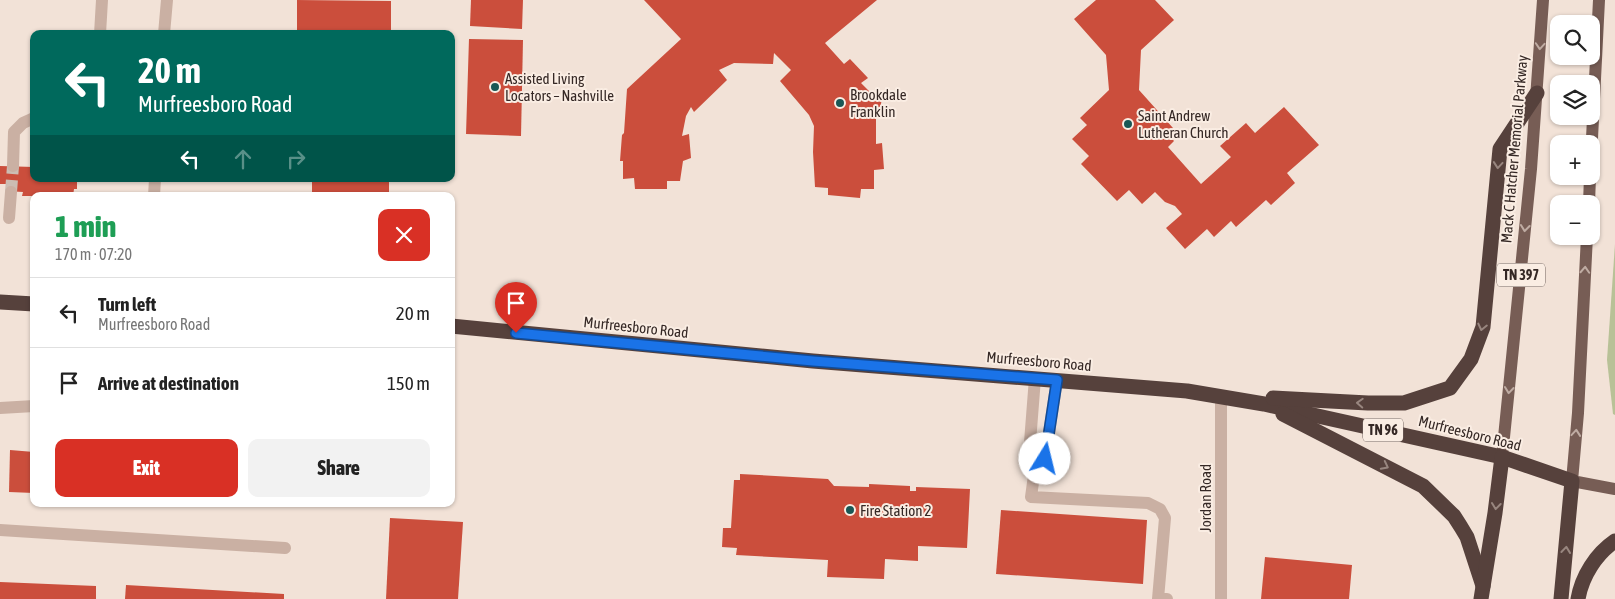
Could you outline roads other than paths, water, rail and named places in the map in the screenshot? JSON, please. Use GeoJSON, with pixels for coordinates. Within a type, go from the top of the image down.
{"type":"FeatureCollection","features":[{"type":"Feature","properties":{"kind":"highway"},"geometry":{"type":"LineString","coordinates":[[1221,396],[1404,403],[1450,388],[1471,359],[1483,327],[1500,149],[1537,93]]}},
{"type":"Feature","properties":{"kind":"highway"},"geometry":{"type":"LineString","coordinates":[[0,302],[30,304]]}},
{"type":"Feature","properties":{"kind":"highway","name":"Murfreesboro Road"},"geometry":{"type":"LineString","coordinates":[[455,326],[823,362],[1187,391],[1264,404],[1502,457],[1572,481]]}},
{"type":"Feature","properties":{"kind":"highway"},"geometry":{"type":"LineString","coordinates":[[1264,404],[1423,486],[1454,516],[1461,526],[1467,537],[1482,592]]}},
{"type":"Feature","properties":{"kind":"highway","name":"Mack C Hatcher Memorial Parkway"},"geometry":{"type":"LineString","coordinates":[[1482,592],[1502,457]]}},
{"type":"Feature","properties":{"kind":"highway"},"geometry":{"type":"LineString","coordinates":[[1561,599],[1572,481]]}},
{"type":"Feature","properties":{"kind":"highway"},"geometry":{"type":"LineString","coordinates":[[1578,599],[1589,569],[1606,547],[1615,541]]}},
{"type":"Feature","properties":{"kind":"main road","name":"Mack C Hatcher Memorial Parkway"},"geometry":{"type":"LineString","coordinates":[[1502,457],[1529,189],[1543,0]]}},
{"type":"Feature","properties":{"kind":"main road"},"geometry":{"type":"LineString","coordinates":[[1592,135],[1599,0]]}},
{"type":"Feature","properties":{"kind":"main road"},"geometry":{"type":"LineString","coordinates":[[1572,481],[1578,413],[1587,245]]}},
{"type":"Feature","properties":{"kind":"main road","name":"Murfreesboro Road"},"geometry":{"type":"LineString","coordinates":[[1572,481],[1615,489]]}},
{"type":"Feature","properties":{"kind":"street"},"geometry":{"type":"LineString","coordinates":[[100,30],[102,0]]}},
{"type":"Feature","properties":{"kind":"street"},"geometry":{"type":"LineString","coordinates":[[164,30],[167,0]]}},
{"type":"Feature","properties":{"kind":"street"},"geometry":{"type":"LineString","coordinates":[[13,166],[14,132],[30,120]]}},
{"type":"Feature","properties":{"kind":"street"},"geometry":{"type":"LineString","coordinates":[[8,218],[11,192]]}},
{"type":"Feature","properties":{"kind":"street"},"geometry":{"type":"LineString","coordinates":[[1035,378],[1029,456],[1035,468],[1030,497],[1148,503],[1160,509],[1165,518],[1158,598],[1167,599]]}},
{"type":"Feature","properties":{"kind":"street"},"geometry":{"type":"LineString","coordinates":[[1035,468],[1045,459],[1057,380]]}},
{"type":"Feature","properties":{"kind":"street","name":"Jordan Road"},"geometry":{"type":"LineString","coordinates":[[1221,396],[1221,599]]}},
{"type":"Feature","properties":{"kind":"street"},"geometry":{"type":"LineString","coordinates":[[0,408],[30,406]]}},
{"type":"Feature","properties":{"kind":"street"},"geometry":{"type":"LineString","coordinates":[[0,530],[285,548]]}},
{"type":"Feature","properties":{"kind":"tunnel"},"geometry":{"type":"LineString","coordinates":[[11,192],[13,166]]}},
{"type":"Feature","properties":{"kind":"place","name":"Assisted Living Locators – Nashville"},"geometry":{"type":"Point","coordinates":[495,87]}},
{"type":"Feature","properties":{"kind":"place","name":"Brookdale Franklin"},"geometry":{"type":"Point","coordinates":[840,103]}},
{"type":"Feature","properties":{"kind":"place","name":"Saint Andrew Lutheran Church"},"geometry":{"type":"Point","coordinates":[1128,124]}},
{"type":"Feature","properties":{"kind":"place","name":"Fire Station 2"},"geometry":{"type":"Point","coordinates":[850,510]}}]}
